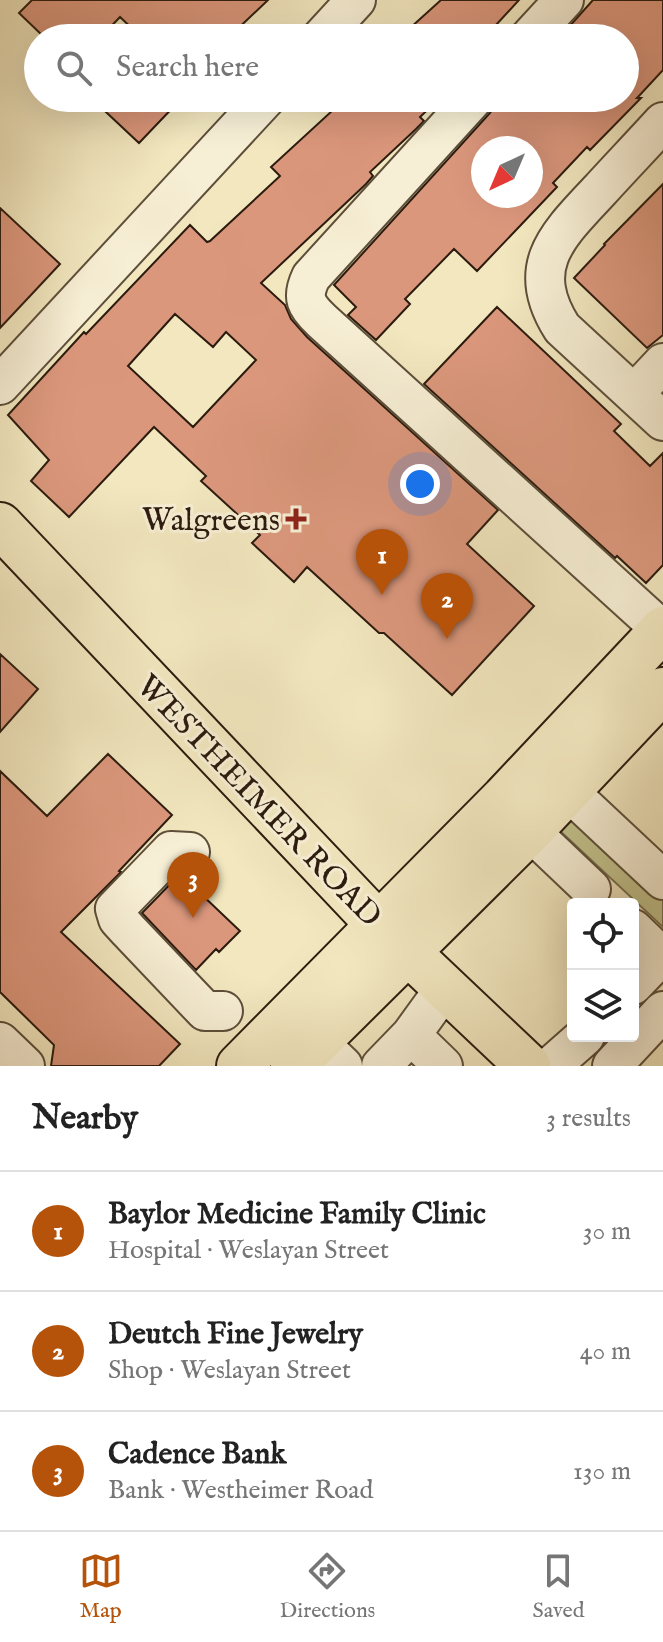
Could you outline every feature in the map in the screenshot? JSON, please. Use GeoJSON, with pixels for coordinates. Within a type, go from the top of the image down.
{"type":"FeatureCollection","features":[{"type":"Feature","properties":{"kind":"main road","name":"WESTHEIMER ROAD"},"geometry":{"type":"LineString","coordinates":[[0,525],[393,939],[445,988],[508,1060]]}},
{"type":"Feature","properties":{"kind":"main road"},"geometry":{"type":"LineString","coordinates":[[318,1058],[393,939],[516,786],[662,629]]}},
{"type":"Feature","properties":{"kind":"main road"},"geometry":{"type":"LineString","coordinates":[[239,1066],[530,831],[663,690]]}},
{"type":"Feature","properties":{"kind":"street"},"geometry":{"type":"LineString","coordinates":[[334,24],[356,0]]}},
{"type":"Feature","properties":{"kind":"street"},"geometry":{"type":"LineString","coordinates":[[542,24],[564,0]]}},
{"type":"Feature","properties":{"kind":"street"},"geometry":{"type":"LineString","coordinates":[[0,385],[253,112]]}},
{"type":"Feature","properties":{"kind":"street"},"geometry":{"type":"LineString","coordinates":[[461,112],[311,277],[305,288],[305,298],[310,309],[322,321],[662,629]]}},
{"type":"Feature","properties":{"kind":"street"},"geometry":{"type":"LineString","coordinates":[[663,122],[566,226],[552,247],[545,283],[547,298],[562,328],[663,421]]}},
{"type":"Feature","properties":{"kind":"street"},"geometry":{"type":"LineString","coordinates":[[634,394],[663,363]]}},
{"type":"Feature","properties":{"kind":"street"},"geometry":{"type":"LineString","coordinates":[[567,790],[663,880]]}},
{"type":"Feature","properties":{"kind":"street"},"geometry":{"type":"LineString","coordinates":[[530,831],[584,882]]}},
{"type":"Feature","properties":{"kind":"street"},"geometry":{"type":"LineString","coordinates":[[185,851],[125,917],[128,930],[205,1011],[223,1011]]}},
{"type":"Feature","properties":{"kind":"street"},"geometry":{"type":"LineString","coordinates":[[639,934],[662,955],[639,979]]}},
{"type":"Feature","properties":{"kind":"street"},"geometry":{"type":"LineString","coordinates":[[381,1066],[411,1035],[445,988]]}},
{"type":"Feature","properties":{"kind":"street"},"geometry":{"type":"LineString","coordinates":[[551,1066],[601,1050],[663,1011]]}},
{"type":"Feature","properties":{"kind":"street"},"geometry":{"type":"LineString","coordinates":[[411,1035],[443,1066]]}},
{"type":"Feature","properties":{"kind":"street"},"geometry":{"type":"LineString","coordinates":[[0,1042],[25,1066]]}},
{"type":"Feature","properties":{"kind":"green space"},"geometry":{"type":"Polygon","coordinates":[[[573,817],[663,896],[663,927],[639,905],[639,898],[632,898],[559,830],[573,817]]]}},
{"type":"Feature","properties":{"kind":"building"},"geometry":{"type":"Polygon","coordinates":[[[32,0],[268,0],[243,24],[127,24],[120,17],[113,24],[30,24],[19,13],[32,0]]]}},
{"type":"Feature","properties":{"kind":"building"},"geometry":{"type":"Polygon","coordinates":[[[441,0],[519,0],[497,24],[414,24],[441,0]]]}},
{"type":"Feature","properties":{"kind":"building"},"geometry":{"type":"Polygon","coordinates":[[[593,0],[663,0],[663,70],[639,96],[639,24],[572,24],[593,0]]]}},
{"type":"Feature","properties":{"kind":"building"},"geometry":{"type":"Polygon","coordinates":[[[106,112],[169,112],[139,143],[106,112]]]}},
{"type":"Feature","properties":{"kind":"building"},"geometry":{"type":"Polygon","coordinates":[[[331,112],[425,112],[420,117],[424,121],[370,172],[373,176],[366,184],[261,283],[285,305],[291,319],[307,337],[498,510],[467,544],[534,606],[452,695],[307,567],[294,582],[252,543],[260,535],[201,481],[206,476],[154,427],[69,517],[31,481],[49,460],[8,415],[84,332],[86,334],[190,225],[207,242],[210,241],[280,176],[271,167],[331,112]],[[175,314],[128,366],[193,427],[256,360],[226,332],[213,347],[175,314]]]}},
{"type":"Feature","properties":{"kind":"building"},"geometry":{"type":"Polygon","coordinates":[[[491,112],[627,112],[590,150],[587,147],[553,183],[557,187],[543,202],[543,136],[471,136],[471,208],[537,208],[477,271],[454,249],[405,299],[410,304],[376,340],[348,315],[356,307],[334,285],[491,112]]]}},
{"type":"Feature","properties":{"kind":"building"},"geometry":{"type":"Polygon","coordinates":[[[663,184],[663,335],[647,348],[574,278],[663,184]]]}},
{"type":"Feature","properties":{"kind":"building"},"geometry":{"type":"Polygon","coordinates":[[[0,208],[60,264],[0,328],[0,208]]]}},
{"type":"Feature","properties":{"kind":"building"},"geometry":{"type":"Polygon","coordinates":[[[497,307],[621,424],[614,431],[650,466],[663,453],[663,565],[646,583],[424,384],[497,307]]]}},
{"type":"Feature","properties":{"kind":"building"},"geometry":{"type":"Polygon","coordinates":[[[0,654],[38,689],[0,732],[0,654]]]}},
{"type":"Feature","properties":{"kind":"building"},"geometry":{"type":"Polygon","coordinates":[[[108,754],[172,815],[61,932],[180,1044],[159,1066],[51,1066],[54,1045],[0,992],[0,771],[47,816],[108,754]]]}},
{"type":"Feature","properties":{"kind":"building"},"geometry":{"type":"Polygon","coordinates":[[[180,874],[240,931],[219,952],[216,949],[196,970],[142,913],[180,874]]]}},
{"type":"Feature","properties":{"kind":"place","name":"Walgreens"},"geometry":{"type":"Point","coordinates":[296,519]}},
{"type":"Feature","properties":{"kind":"place","name":"Baylor Medicine Family Clinic"},"geometry":{"type":"Point","coordinates":[382,595]}},
{"type":"Feature","properties":{"kind":"place","name":"Deutch Fine Jewelry"},"geometry":{"type":"Point","coordinates":[447,639]}},
{"type":"Feature","properties":{"kind":"place","name":"Cadence Bank"},"geometry":{"type":"Point","coordinates":[193,918]}}]}
